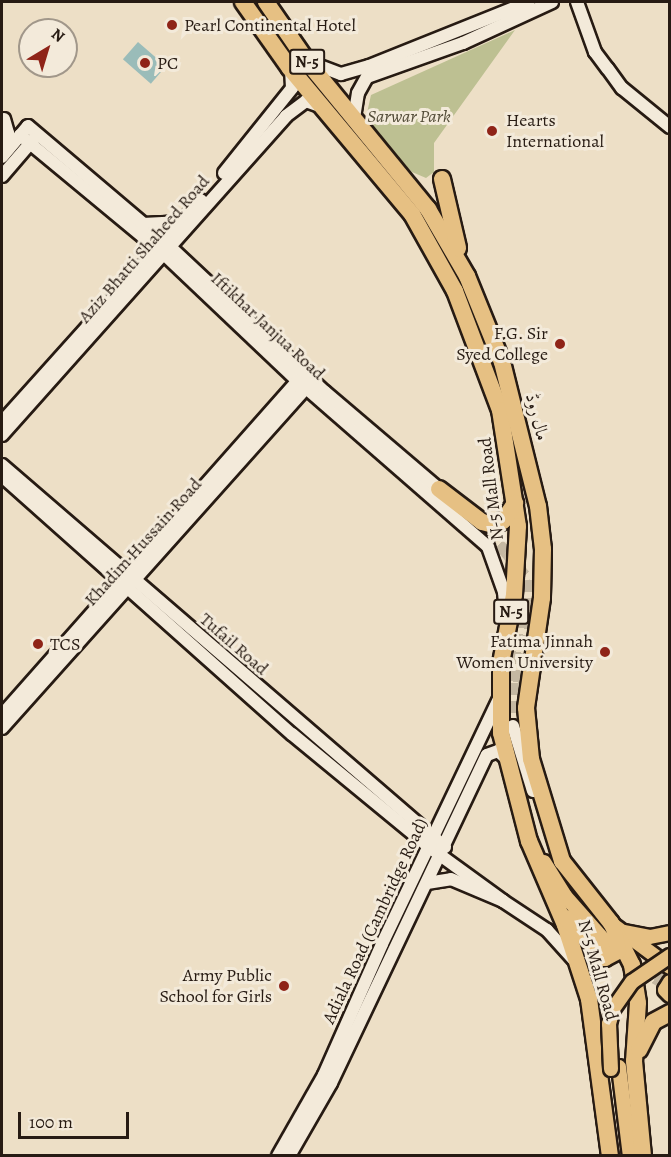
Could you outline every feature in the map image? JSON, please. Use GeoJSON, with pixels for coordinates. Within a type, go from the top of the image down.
{"type":"FeatureCollection","features":[{"type":"Feature","properties":{"kind":"highway","name":"N-5"},"geometry":{"type":"LineString","coordinates":[[243,2],[291,70],[320,105]]}},
{"type":"Feature","properties":{"kind":"highway","name":"مال روڈ"},"geometry":{"type":"LineString","coordinates":[[271,5],[306,60],[428,209],[466,276],[492,335],[507,408],[538,506],[543,549],[542,598],[529,681],[527,733],[553,838],[577,884],[611,923]]}},
{"type":"Feature","properties":{"kind":"highway","name":"N-5 Mall Road"},"geometry":{"type":"LineString","coordinates":[[320,105],[412,214],[443,267],[507,408],[515,503],[514,595],[507,631],[500,699],[501,734],[525,825],[542,878],[558,908],[580,969],[595,1028],[610,1155]]}},
{"type":"Feature","properties":{"kind":"highway"},"geometry":{"type":"LineString","coordinates":[[442,179],[466,276]]}},
{"type":"Feature","properties":{"kind":"highway"},"geometry":{"type":"LineString","coordinates":[[475,340],[495,371],[492,335]]}},
{"type":"Feature","properties":{"kind":"highway"},"geometry":{"type":"LineString","coordinates":[[439,489],[482,522],[494,525],[502,521],[515,503]]}},
{"type":"Feature","properties":{"kind":"highway"},"geometry":{"type":"LineString","coordinates":[[558,908],[605,958],[615,954],[619,947],[611,923]]}},
{"type":"Feature","properties":{"kind":"highway"},"geometry":{"type":"LineString","coordinates":[[611,923],[636,981],[621,1066],[643,1155]]}},
{"type":"Feature","properties":{"kind":"highway"},"geometry":{"type":"LineString","coordinates":[[621,1066],[653,1022],[669,1013]]}},
{"type":"Feature","properties":{"kind":"main road"},"geometry":{"type":"LineString","coordinates":[[306,60],[341,74],[412,51],[529,2]]}},
{"type":"Feature","properties":{"kind":"main road"},"geometry":{"type":"LineString","coordinates":[[354,118],[358,93],[367,77],[463,43],[552,2]]}},
{"type":"Feature","properties":{"kind":"main road"},"geometry":{"type":"LineString","coordinates":[[578,2],[591,42],[608,69],[622,88],[669,127]]}},
{"type":"Feature","properties":{"kind":"main road","name":"Aziz Bhatti Shaheed Road"},"geometry":{"type":"LineString","coordinates":[[2,435],[184,226],[292,88],[291,70]]}},
{"type":"Feature","properties":{"kind":"main road","name":"Aziz Bhatti Shaheed Road"},"geometry":{"type":"LineString","coordinates":[[184,226],[300,103],[310,101],[320,105]]}},
{"type":"Feature","properties":{"kind":"main road"},"geometry":{"type":"LineString","coordinates":[[2,176],[7,157],[8,133],[4,119]]}},
{"type":"Feature","properties":{"kind":"main road"},"geometry":{"type":"LineString","coordinates":[[7,157],[29,135]]}},
{"type":"Feature","properties":{"kind":"main road","name":"Iftikhar Janjua Road"},"geometry":{"type":"LineString","coordinates":[[29,135],[51,161],[189,266],[306,383],[439,489]]}},
{"type":"Feature","properties":{"kind":"main road","name":"Iftikhar Janjua Road"},"geometry":{"type":"LineString","coordinates":[[29,135],[143,224],[165,249],[306,383],[488,547],[504,592],[507,631]]}},
{"type":"Feature","properties":{"kind":"main road"},"geometry":{"type":"LineString","coordinates":[[7,157],[29,157],[51,161]]}},
{"type":"Feature","properties":{"kind":"main road"},"geometry":{"type":"LineString","coordinates":[[143,224],[184,226],[189,266]]}},
{"type":"Feature","properties":{"kind":"main road","name":"Aziz Bhatti Shaheed Road"},"geometry":{"type":"LineString","coordinates":[[2,422],[165,249]]}},
{"type":"Feature","properties":{"kind":"main road","name":"Khadim Hussain Road"},"geometry":{"type":"LineString","coordinates":[[2,715],[306,383]]}},
{"type":"Feature","properties":{"kind":"main road","name":"Tufail Road"},"geometry":{"type":"LineString","coordinates":[[2,465],[127,580]]}},
{"type":"Feature","properties":{"kind":"main road","name":"Tufail Road"},"geometry":{"type":"LineString","coordinates":[[2,476],[503,902]]}},
{"type":"Feature","properties":{"kind":"main road","name":"Khadim Hussain Road"},"geometry":{"type":"LineString","coordinates":[[2,728],[127,580]]}},
{"type":"Feature","properties":{"kind":"main road","name":"Adiala Road (Cambridge Road)"},"geometry":{"type":"LineString","coordinates":[[278,1155],[324,1075],[431,842],[500,699]]}},
{"type":"Feature","properties":{"kind":"main road"},"geometry":{"type":"LineString","coordinates":[[513,726],[536,800],[553,838]]}},
{"type":"Feature","properties":{"kind":"main road","name":"Adiala Road (Cambridge Road)"},"geometry":{"type":"LineString","coordinates":[[289,1155],[331,1083],[488,755],[498,751],[508,760]]}},
{"type":"Feature","properties":{"kind":"main road"},"geometry":{"type":"LineString","coordinates":[[525,825],[566,896],[613,950]]}},
{"type":"Feature","properties":{"kind":"main road"},"geometry":{"type":"LineString","coordinates":[[427,883],[451,879],[503,902],[547,930],[580,969]]}},
{"type":"Feature","properties":{"kind":"main road"},"geometry":{"type":"LineString","coordinates":[[611,923],[637,935],[669,933]]}},
{"type":"Feature","properties":{"kind":"main road"},"geometry":{"type":"LineString","coordinates":[[611,923],[669,966],[642,984],[625,1006],[617,1032],[630,1155]]}},
{"type":"Feature","properties":{"kind":"main road"},"geometry":{"type":"LineString","coordinates":[[622,1155],[621,1066],[609,1023],[613,1009],[632,982],[669,956]]}},
{"type":"Feature","properties":{"kind":"main road"},"geometry":{"type":"LineString","coordinates":[[669,982],[665,990],[669,996]]}},
{"type":"Feature","properties":{"kind":"green space","name":"Sarwar Park"},"geometry":{"type":"Polygon","coordinates":[[[515,30],[434,143],[434,172],[426,178],[412,172],[365,122],[371,95],[515,30]]]}},
{"type":"Feature","properties":{"kind":"water","name":"PC"},"geometry":{"type":"Polygon","coordinates":[[[138,42],[166,66],[151,84],[123,59],[138,42]]]}},
{"type":"Feature","properties":{"kind":"tunnel"},"geometry":{"type":"LineString","coordinates":[[473,520],[506,552],[528,580],[529,599],[513,683],[513,726]]}},
{"type":"Feature","properties":{"kind":"tunnel"},"geometry":{"type":"LineString","coordinates":[[637,967],[670,985]]}},
{"type":"Feature","properties":{"kind":"place","name":"Pearl Continental Hotel"},"geometry":{"type":"Point","coordinates":[172,25]}},
{"type":"Feature","properties":{"kind":"place","name":"PC"},"geometry":{"type":"Point","coordinates":[145,63]}},
{"type":"Feature","properties":{"kind":"place","name":"Hearts International"},"geometry":{"type":"Point","coordinates":[492,131]}},
{"type":"Feature","properties":{"kind":"place","name":"F.G. Sir Syed College"},"geometry":{"type":"Point","coordinates":[560,344]}},
{"type":"Feature","properties":{"kind":"place","name":"TCS"},"geometry":{"type":"Point","coordinates":[38,644]}},
{"type":"Feature","properties":{"kind":"place","name":"Fatima Jinnah Women University"},"geometry":{"type":"Point","coordinates":[605,652]}},
{"type":"Feature","properties":{"kind":"place","name":"Army Public School for Girls"},"geometry":{"type":"Point","coordinates":[284,986]}}]}
